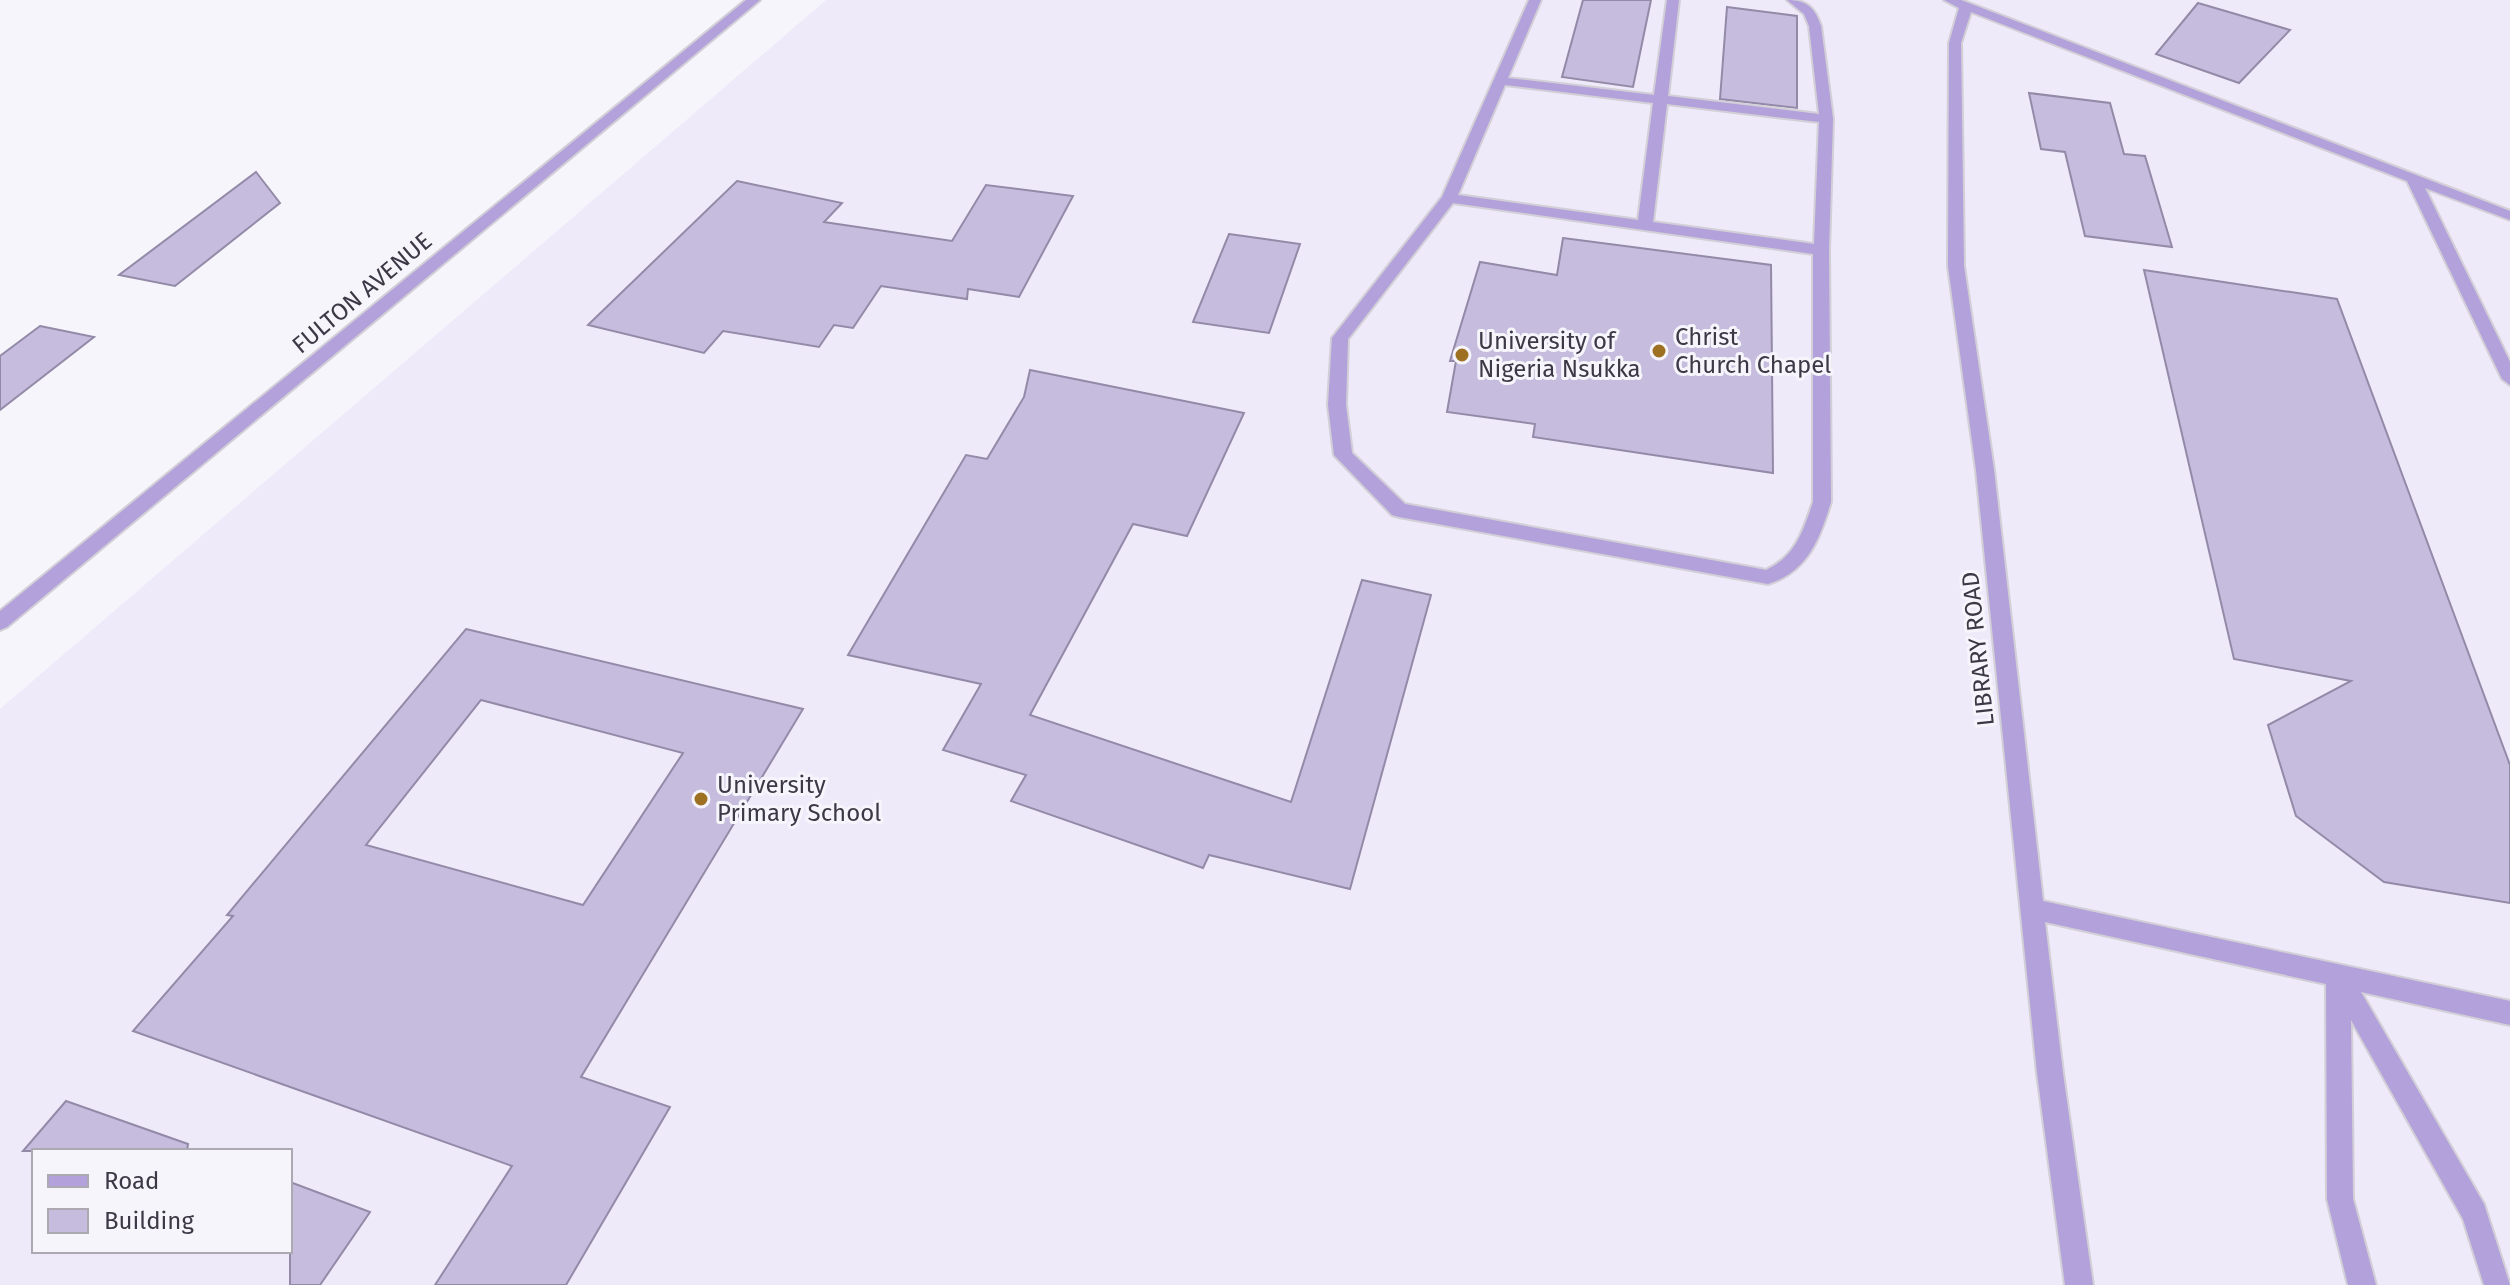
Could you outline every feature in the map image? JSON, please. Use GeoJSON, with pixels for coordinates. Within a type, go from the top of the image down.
{"type":"FeatureCollection","features":[{"type":"Feature","properties":{"kind":"street","name":"FULTON AVENUE"},"geometry":{"type":"LineString","coordinates":[[0,622],[754,0]]}},
{"type":"Feature","properties":{"kind":"street"},"geometry":{"type":"LineString","coordinates":[[1535,0],[1449,198],[1340,338],[1337,405],[1343,455],[1399,510],[1768,577],[1791,568],[1811,535],[1822,502],[1821,250],[1826,119],[1815,26],[1810,12],[1793,0]]}},
{"type":"Feature","properties":{"kind":"street"},"geometry":{"type":"LineString","coordinates":[[1645,226],[1673,0]]}},
{"type":"Feature","properties":{"kind":"street"},"geometry":{"type":"LineString","coordinates":[[1958,3],[2510,216]]}},
{"type":"Feature","properties":{"kind":"street","name":"LIBRARY ROAD"},"geometry":{"type":"LineString","coordinates":[[1958,3],[1955,43],[1956,266],[1985,470],[2032,909],[2079,1285]]}},
{"type":"Feature","properties":{"kind":"street"},"geometry":{"type":"LineString","coordinates":[[1501,81],[1826,119]]}},
{"type":"Feature","properties":{"kind":"street"},"geometry":{"type":"LineString","coordinates":[[2413,178],[2510,379]]}},
{"type":"Feature","properties":{"kind":"street"},"geometry":{"type":"LineString","coordinates":[[1449,198],[1821,250]]}},
{"type":"Feature","properties":{"kind":"street"},"geometry":{"type":"LineString","coordinates":[[2032,909],[2510,1013]]}},
{"type":"Feature","properties":{"kind":"street"},"geometry":{"type":"LineString","coordinates":[[2338,975],[2340,1199],[2362,1285]]}},
{"type":"Feature","properties":{"kind":"street"},"geometry":{"type":"LineString","coordinates":[[2338,975],[2475,1213],[2498,1285]]}},
{"type":"Feature","properties":{"kind":"shaded area","name":"University of Nigeria Nsukka"},"geometry":{"type":"Polygon","coordinates":[[[826,0],[2510,0],[2510,1285],[0,1285],[0,709],[826,0]]]}},
{"type":"Feature","properties":{"kind":"building"},"geometry":{"type":"Polygon","coordinates":[[[1583,0],[1651,0],[1633,87],[1562,77],[1583,0]]]}},
{"type":"Feature","properties":{"kind":"building"},"geometry":{"type":"Polygon","coordinates":[[[2198,3],[2290,30],[2239,83],[2156,54],[2198,3]]]}},
{"type":"Feature","properties":{"kind":"building"},"geometry":{"type":"Polygon","coordinates":[[[1727,7],[1797,16],[1797,108],[1720,99],[1727,7]]]}},
{"type":"Feature","properties":{"kind":"building"},"geometry":{"type":"Polygon","coordinates":[[[2029,93],[2110,103],[2124,154],[2145,156],[2172,247],[2085,236],[2065,152],[2041,149],[2029,93]]]}},
{"type":"Feature","properties":{"kind":"building"},"geometry":{"type":"Polygon","coordinates":[[[256,172],[280,203],[175,286],[119,275],[256,172]]]}},
{"type":"Feature","properties":{"kind":"building"},"geometry":{"type":"Polygon","coordinates":[[[737,181],[842,203],[824,222],[952,241],[986,185],[1073,196],[1019,297],[968,289],[967,299],[881,286],[853,328],[834,325],[819,347],[723,331],[704,353],[588,325],[737,181]]]}},
{"type":"Feature","properties":{"kind":"building"},"geometry":{"type":"Polygon","coordinates":[[[1229,234],[1300,244],[1269,333],[1193,322],[1229,234]]]}},
{"type":"Feature","properties":{"kind":"building","name":"Christ Church Chapel"},"geometry":{"type":"Polygon","coordinates":[[[1563,238],[1771,265],[1773,473],[1533,437],[1535,424],[1447,412],[1456,361],[1450,361],[1480,262],[1557,275],[1563,238]]]}},
{"type":"Feature","properties":{"kind":"building"},"geometry":{"type":"Polygon","coordinates":[[[2144,270],[2337,299],[2510,765],[2510,903],[2384,882],[2296,816],[2268,725],[2351,681],[2234,659],[2144,270]]]}},
{"type":"Feature","properties":{"kind":"building"},"geometry":{"type":"Polygon","coordinates":[[[40,326],[94,337],[0,410],[0,356],[40,326]]]}},
{"type":"Feature","properties":{"kind":"building"},"geometry":{"type":"Polygon","coordinates":[[[1030,370],[1244,413],[1187,536],[1133,524],[1030,715],[1291,802],[1362,580],[1431,595],[1350,889],[1209,855],[1203,868],[1011,801],[1026,775],[943,750],[981,684],[848,655],[966,455],[987,459],[1024,397],[1030,370]]]}},
{"type":"Feature","properties":{"kind":"building"},"geometry":{"type":"Polygon","coordinates":[[[466,629],[803,709],[581,1077],[670,1107],[566,1285],[435,1285],[512,1166],[133,1031],[233,916],[227,915],[466,629]],[[481,700],[366,845],[583,905],[683,753],[481,700]]]}},
{"type":"Feature","properties":{"kind":"building"},"geometry":{"type":"Polygon","coordinates":[[[66,1101],[188,1144],[187,1149],[23,1151],[66,1101]]]}},
{"type":"Feature","properties":{"kind":"building"},"geometry":{"type":"Polygon","coordinates":[[[292,1183],[370,1212],[320,1285],[290,1285],[292,1183]]]}},
{"type":"Feature","properties":{"kind":"place","name":"Christ Church Chapel"},"geometry":{"type":"Point","coordinates":[1659,351]}},
{"type":"Feature","properties":{"kind":"place","name":"University of Nigeria Nsukka"},"geometry":{"type":"Point","coordinates":[1462,355]}},
{"type":"Feature","properties":{"kind":"place","name":"University Primary School"},"geometry":{"type":"Point","coordinates":[701,799]}}]}
